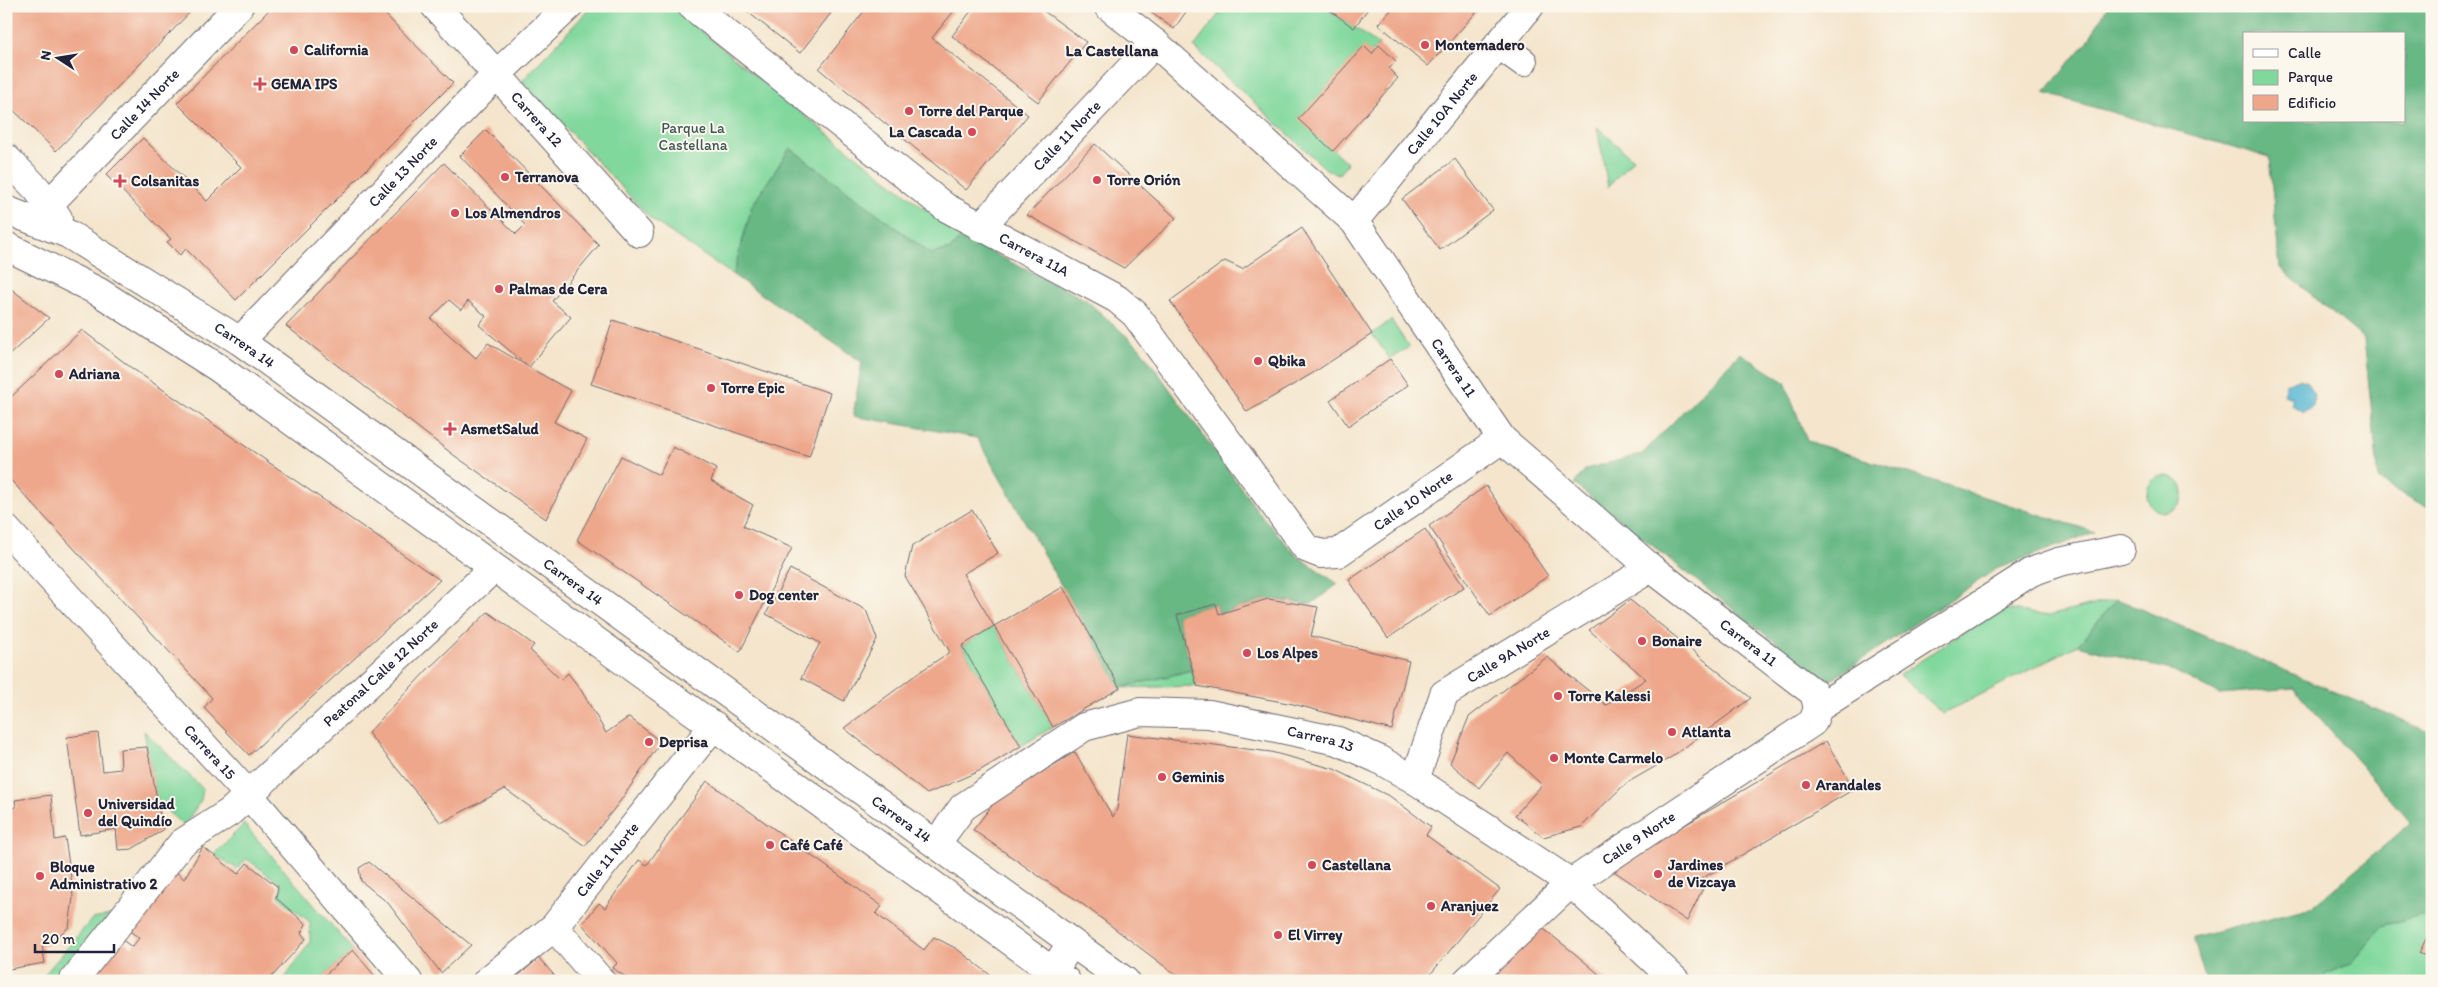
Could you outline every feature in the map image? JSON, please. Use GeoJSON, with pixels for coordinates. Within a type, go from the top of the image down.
{"type":"FeatureCollection","features":[{"type":"Feature","properties":{"kind":"street","name":"Calle 14 Norte"},"geometry":{"type":"LineString","coordinates":[[49,204],[239,6]]}},
{"type":"Feature","properties":{"kind":"street","name":"Carrera 12"},"geometry":{"type":"LineString","coordinates":[[435,6],[639,233]]}},
{"type":"Feature","properties":{"kind":"street","name":"Calle 13 Norte"},"geometry":{"type":"LineString","coordinates":[[240,341],[496,75],[569,6]]}},
{"type":"Feature","properties":{"kind":"street","name":"Carrera 11A"},"geometry":{"type":"LineString","coordinates":[[692,6],[945,207],[1117,299],[1135,314],[1306,548],[1321,554]]}},
{"type":"Feature","properties":{"kind":"street","name":"Carrera 11"},"geometry":{"type":"LineString","coordinates":[[1108,6],[1155,44],[1354,222],[1502,439],[1651,568],[1814,693],[1818,708]]}},
{"type":"Feature","properties":{"kind":"street","name":"Calle 10A Norte"},"geometry":{"type":"LineString","coordinates":[[1354,222],[1530,6]]}},
{"type":"Feature","properties":{"kind":"street","name":"Calle 11 Norte"},"geometry":{"type":"LineString","coordinates":[[980,227],[1155,44]]}},
{"type":"Feature","properties":{"kind":"street"},"geometry":{"type":"LineString","coordinates":[[1498,44],[1523,62]]}},
{"type":"Feature","properties":{"kind":"street"},"geometry":{"type":"LineString","coordinates":[[6,158],[49,204],[68,234]]}},
{"type":"Feature","properties":{"kind":"street","name":"Carrera 14"},"geometry":{"type":"LineString","coordinates":[[6,210],[68,234],[240,341],[1125,981]]}},
{"type":"Feature","properties":{"kind":"street"},"geometry":{"type":"LineString","coordinates":[[6,246],[98,292],[190,349],[714,725],[1056,978],[1071,943]]}},
{"type":"Feature","properties":{"kind":"street","name":"Calle 10 Norte"},"geometry":{"type":"LineString","coordinates":[[1321,554],[1338,553],[1502,439]]}},
{"type":"Feature","properties":{"kind":"street","name":"Carrera 15"},"geometry":{"type":"LineString","coordinates":[[6,529],[256,786],[408,981]]}},
{"type":"Feature","properties":{"kind":"street"},"geometry":{"type":"LineString","coordinates":[[1818,708],[2031,572],[2058,562],[2121,549]]}},
{"type":"Feature","properties":{"kind":"street","name":"Peatonal Calle 12 Norte"},"geometry":{"type":"LineString","coordinates":[[73,981],[182,843],[230,812],[494,568]]}},
{"type":"Feature","properties":{"kind":"street","name":"Calle 9A Norte"},"geometry":{"type":"LineString","coordinates":[[1415,780],[1444,694],[1651,568]]}},
{"type":"Feature","properties":{"kind":"street","name":"Calle 9 Norte"},"geometry":{"type":"LineString","coordinates":[[1466,981],[1571,884],[1813,722],[1818,708]]}},
{"type":"Feature","properties":{"kind":"street","name":"Carrera 13"},"geometry":{"type":"LineString","coordinates":[[936,844],[963,807],[1084,727],[1140,712],[1208,714],[1338,742],[1378,758],[1415,780],[1571,884],[1676,981]]}},
{"type":"Feature","properties":{"kind":"street","name":"Calle 11 Norte"},"geometry":{"type":"LineString","coordinates":[[487,981],[554,927],[714,725]]}},
{"type":"Feature","properties":{"kind":"street"},"geometry":{"type":"LineString","coordinates":[[554,927],[601,981]]}},
{"type":"Feature","properties":{"kind":"green space","name":"Parque La Castellana"},"geometry":{"type":"Polygon","coordinates":[[[592,6],[671,6],[796,109],[961,237],[951,249],[931,254],[790,148],[752,206],[733,275],[651,219],[522,81],[592,6]]]}},
{"type":"Feature","properties":{"kind":"green space"},"geometry":{"type":"Polygon","coordinates":[[[1225,6],[1324,6],[1379,45],[1299,119],[1347,163],[1339,174],[1327,170],[1194,47],[1225,6]]]}},
{"type":"Feature","properties":{"kind":"green space"},"geometry":{"type":"Polygon","coordinates":[[[2108,6],[2432,6],[2432,510],[2379,481],[2364,339],[2280,268],[2269,157],[2044,93],[2088,41],[2108,6]]]}},
{"type":"Feature","properties":{"kind":"green space"},"geometry":{"type":"Polygon","coordinates":[[[1597,127],[1633,159],[1608,187],[1597,127]]]}},
{"type":"Feature","properties":{"kind":"green space"},"geometry":{"type":"Polygon","coordinates":[[[790,148],[931,254],[951,249],[961,237],[1086,300],[1140,348],[1260,514],[1296,555],[1338,584],[1311,604],[1268,599],[1219,614],[1216,604],[1177,615],[1192,670],[1120,688],[977,438],[853,416],[862,362],[733,275],[752,206],[790,148]]]}},
{"type":"Feature","properties":{"kind":"green space"},"geometry":{"type":"Polygon","coordinates":[[[1391,320],[1409,347],[1390,359],[1372,334],[1391,320]]]}},
{"type":"Feature","properties":{"kind":"green space"},"geometry":{"type":"Polygon","coordinates":[[[1740,353],[1785,382],[1807,441],[2095,532],[1996,569],[1827,683],[1574,484],[1586,469],[1642,454],[1740,353]]]}},
{"type":"Feature","properties":{"kind":"green space"},"geometry":{"type":"Polygon","coordinates":[[[2165,476],[2172,477],[2178,481],[2182,487],[2182,501],[2178,507],[2172,511],[2165,512],[2158,511],[2152,507],[2148,501],[2147,494],[2148,487],[2152,481],[2158,477],[2165,476]]]}},
{"type":"Feature","properties":{"kind":"green space"},"geometry":{"type":"Polygon","coordinates":[[[2117,599],[2078,645],[1943,714],[1899,675],[2001,608],[2048,616],[2117,599]]]}},
{"type":"Feature","properties":{"kind":"green space"},"geometry":{"type":"Polygon","coordinates":[[[2117,599],[2432,733],[2432,912],[2382,926],[2351,963],[2310,981],[2206,981],[2193,938],[2312,907],[2411,823],[2294,688],[2219,694],[2174,671],[2078,645],[2117,599]]]}},
{"type":"Feature","properties":{"kind":"green space"},"geometry":{"type":"Polygon","coordinates":[[[994,626],[1053,727],[1021,746],[962,646],[994,626]]]}},
{"type":"Feature","properties":{"kind":"green space"},"geometry":{"type":"Polygon","coordinates":[[[1192,670],[1197,686],[1120,688],[1192,670]]]}},
{"type":"Feature","properties":{"kind":"green space"},"geometry":{"type":"Polygon","coordinates":[[[144,731],[203,789],[201,800],[184,826],[157,802],[144,731]]]}},
{"type":"Feature","properties":{"kind":"green space"},"geometry":{"type":"Polygon","coordinates":[[[244,824],[353,950],[318,981],[283,981],[310,942],[310,922],[279,897],[282,885],[247,859],[237,869],[214,854],[244,824]]]}},
{"type":"Feature","properties":{"kind":"green space"},"geometry":{"type":"Polygon","coordinates":[[[2432,866],[2432,981],[2310,981],[2351,963],[2432,866]]]}},
{"type":"Feature","properties":{"kind":"green space"},"geometry":{"type":"Polygon","coordinates":[[[120,914],[64,981],[39,981],[92,919],[120,914]]]}},
{"type":"Feature","properties":{"kind":"water"},"geometry":{"type":"Polygon","coordinates":[[[2299,379],[2308,382],[2314,394],[2313,406],[2303,412],[2292,405],[2292,398],[2284,395],[2285,384],[2299,379]]]}},
{"type":"Feature","properties":{"kind":"building"},"geometry":{"type":"Polygon","coordinates":[[[6,6],[196,6],[56,151],[6,103],[6,6]]]}},
{"type":"Feature","properties":{"kind":"building"},"geometry":{"type":"Polygon","coordinates":[[[273,6],[377,6],[453,83],[236,300],[186,249],[180,255],[167,242],[171,239],[106,175],[143,138],[207,201],[241,167],[177,103],[273,6]]]}},
{"type":"Feature","properties":{"kind":"building"},"geometry":{"type":"Polygon","coordinates":[[[740,6],[822,6],[831,13],[800,53],[740,6]]]}},
{"type":"Feature","properties":{"kind":"building","name":"Torre del Parque"},"geometry":{"type":"Polygon","coordinates":[[[868,6],[958,6],[932,38],[1028,115],[966,190],[819,69],[868,6]]]}},
{"type":"Feature","properties":{"kind":"building"},"geometry":{"type":"Polygon","coordinates":[[[975,6],[1037,6],[1086,42],[1038,102],[952,36],[975,6]]]}},
{"type":"Feature","properties":{"kind":"building"},"geometry":{"type":"Polygon","coordinates":[[[1142,6],[1190,6],[1174,29],[1142,6]]]}},
{"type":"Feature","properties":{"kind":"building"},"geometry":{"type":"Polygon","coordinates":[[[1324,6],[1370,6],[1354,28],[1324,6]]]}},
{"type":"Feature","properties":{"kind":"building","name":"Montemadero"},"geometry":{"type":"Polygon","coordinates":[[[1395,6],[1482,6],[1428,66],[1378,24],[1395,6]]]}},
{"type":"Feature","properties":{"kind":"building"},"geometry":{"type":"Polygon","coordinates":[[[1379,45],[1396,61],[1389,69],[1398,78],[1333,151],[1298,119],[1364,46],[1372,54],[1379,45]]]}},
{"type":"Feature","properties":{"kind":"building"},"geometry":{"type":"Polygon","coordinates":[[[486,130],[599,245],[552,301],[571,317],[529,367],[571,391],[554,422],[587,439],[546,519],[455,456],[286,326],[444,163],[516,234],[525,225],[460,156],[486,130]],[[449,300],[431,319],[476,358],[488,343],[529,367],[479,325],[486,316],[468,301],[461,310],[449,300]]]}},
{"type":"Feature","properties":{"kind":"building","name":"Torre Orión"},"geometry":{"type":"Polygon","coordinates":[[[1095,144],[1176,218],[1124,268],[1027,215],[1095,144]]]}},
{"type":"Feature","properties":{"kind":"building"},"geometry":{"type":"Polygon","coordinates":[[[1455,159],[1493,210],[1440,250],[1402,199],[1455,159]]]}},
{"type":"Feature","properties":{"kind":"building"},"geometry":{"type":"Polygon","coordinates":[[[1302,228],[1372,334],[1313,373],[1247,412],[1170,301],[1225,261],[1242,269],[1302,228]]]}},
{"type":"Feature","properties":{"kind":"building"},"geometry":{"type":"Polygon","coordinates":[[[6,285],[49,318],[6,358],[6,285]]]}},
{"type":"Feature","properties":{"kind":"building","name":"Torre Epic"},"geometry":{"type":"Polygon","coordinates":[[[613,320],[830,393],[809,457],[591,384],[613,320]]]}},
{"type":"Feature","properties":{"kind":"building"},"geometry":{"type":"Polygon","coordinates":[[[82,330],[133,369],[440,580],[249,755],[204,708],[212,698],[6,475],[6,394],[10,398],[82,330]]]}},
{"type":"Feature","properties":{"kind":"building"},"geometry":{"type":"Polygon","coordinates":[[[1390,359],[1408,385],[1348,426],[1330,400],[1390,359]]]}},
{"type":"Feature","properties":{"kind":"building"},"geometry":{"type":"Polygon","coordinates":[[[673,447],[716,469],[711,481],[753,505],[743,526],[792,548],[740,652],[577,540],[621,456],[659,475],[673,447]]]}},
{"type":"Feature","properties":{"kind":"building"},"geometry":{"type":"Polygon","coordinates":[[[1486,486],[1548,576],[1490,616],[1429,526],[1486,486]]]}},
{"type":"Feature","properties":{"kind":"building"},"geometry":{"type":"Polygon","coordinates":[[[972,510],[998,553],[963,574],[994,626],[962,646],[1021,746],[979,771],[927,794],[844,728],[950,652],[905,576],[912,546],[972,510]]]}},
{"type":"Feature","properties":{"kind":"building"},"geometry":{"type":"Polygon","coordinates":[[[1425,529],[1464,587],[1388,638],[1349,580],[1425,529]]]}},
{"type":"Feature","properties":{"kind":"building"},"geometry":{"type":"Polygon","coordinates":[[[790,569],[866,610],[877,639],[844,701],[801,678],[820,643],[766,614],[790,569]]]}},
{"type":"Feature","properties":{"kind":"building"},"geometry":{"type":"Polygon","coordinates":[[[1063,587],[1120,688],[1053,727],[994,626],[1063,587]]]}},
{"type":"Feature","properties":{"kind":"building"},"geometry":{"type":"Polygon","coordinates":[[[1268,599],[1318,607],[1311,636],[1409,661],[1392,730],[1293,704],[1197,686],[1177,615],[1216,604],[1219,614],[1268,599]]]}},
{"type":"Feature","properties":{"kind":"building"},"geometry":{"type":"Polygon","coordinates":[[[1630,600],[1751,698],[1670,758],[1625,784],[1581,827],[1543,837],[1515,815],[1542,785],[1508,753],[1479,788],[1450,763],[1469,717],[1547,657],[1606,705],[1646,679],[1589,630],[1630,600]]]}},
{"type":"Feature","properties":{"kind":"building"},"geometry":{"type":"Polygon","coordinates":[[[488,612],[534,645],[530,650],[561,680],[568,673],[581,690],[606,733],[629,717],[661,742],[621,800],[585,846],[505,789],[441,823],[368,733],[427,670],[488,612]]]}},
{"type":"Feature","properties":{"kind":"building"},"geometry":{"type":"Polygon","coordinates":[[[98,733],[103,771],[121,769],[120,749],[147,747],[163,830],[132,849],[118,850],[116,829],[80,835],[67,737],[98,733]]]}},
{"type":"Feature","properties":{"kind":"building"},"geometry":{"type":"Polygon","coordinates":[[[1127,734],[1271,752],[1334,769],[1391,797],[1431,827],[1426,835],[1500,889],[1425,981],[1184,981],[1077,900],[1046,881],[973,830],[997,799],[1075,752],[1113,817],[1117,809],[1127,734]]]}},
{"type":"Feature","properties":{"kind":"building"},"geometry":{"type":"Polygon","coordinates":[[[1826,741],[1854,789],[1701,879],[1705,884],[1687,921],[1611,869],[1826,741]]]}},
{"type":"Feature","properties":{"kind":"building"},"geometry":{"type":"Polygon","coordinates":[[[707,781],[882,906],[876,914],[924,950],[934,937],[957,949],[998,981],[631,981],[613,968],[617,963],[582,924],[599,903],[605,908],[639,860],[647,865],[707,781]]]}},
{"type":"Feature","properties":{"kind":"building","name":"Bloque Administrativo 2"},"geometry":{"type":"Polygon","coordinates":[[[51,795],[55,840],[65,838],[72,884],[73,898],[69,927],[49,944],[42,945],[45,963],[9,969],[6,961],[6,885],[10,885],[6,809],[16,807],[15,800],[51,795]]]}},
{"type":"Feature","properties":{"kind":"building"},"geometry":{"type":"Polygon","coordinates":[[[203,847],[238,874],[247,863],[278,887],[276,898],[306,924],[301,933],[306,939],[268,981],[90,981],[121,939],[132,947],[139,938],[130,931],[175,871],[184,879],[203,847]]]}},
{"type":"Feature","properties":{"kind":"building"},"geometry":{"type":"Polygon","coordinates":[[[369,862],[471,945],[441,973],[388,903],[361,881],[359,868],[369,862]]]}},
{"type":"Feature","properties":{"kind":"building"},"geometry":{"type":"Polygon","coordinates":[[[1535,922],[1574,953],[1607,981],[1487,981],[1535,922]]]}},
{"type":"Feature","properties":{"kind":"building"},"geometry":{"type":"Polygon","coordinates":[[[2432,927],[2432,959],[2419,953],[2432,927]]]}},
{"type":"Feature","properties":{"kind":"building"},"geometry":{"type":"Polygon","coordinates":[[[353,950],[379,981],[318,981],[353,950]]]}},
{"type":"Feature","properties":{"kind":"building"},"geometry":{"type":"Polygon","coordinates":[[[539,958],[559,981],[512,981],[539,958]]]}},
{"type":"Feature","properties":{"kind":"place","name":"Montemadero"},"geometry":{"type":"Point","coordinates":[1425,45]}},
{"type":"Feature","properties":{"kind":"place","name":"California"},"geometry":{"type":"Point","coordinates":[294,50]}},
{"type":"Feature","properties":{"kind":"place","name":"GEMA IPS"},"geometry":{"type":"Point","coordinates":[260,84]}},
{"type":"Feature","properties":{"kind":"place","name":"Torre del Parque"},"geometry":{"type":"Point","coordinates":[909,111]}},
{"type":"Feature","properties":{"kind":"place","name":"La Cascada"},"geometry":{"type":"Point","coordinates":[972,132]}},
{"type":"Feature","properties":{"kind":"place","name":"Terranova"},"geometry":{"type":"Point","coordinates":[505,177]}},
{"type":"Feature","properties":{"kind":"place","name":"Torre Orión"},"geometry":{"type":"Point","coordinates":[1097,180]}},
{"type":"Feature","properties":{"kind":"place","name":"Colsanitas"},"geometry":{"type":"Point","coordinates":[120,181]}},
{"type":"Feature","properties":{"kind":"place","name":"Los Almendros"},"geometry":{"type":"Point","coordinates":[455,213]}},
{"type":"Feature","properties":{"kind":"place","name":"Palmas de Cera"},"geometry":{"type":"Point","coordinates":[499,289]}},
{"type":"Feature","properties":{"kind":"place","name":"Qbika"},"geometry":{"type":"Point","coordinates":[1258,361]}},
{"type":"Feature","properties":{"kind":"place","name":"Adriana"},"geometry":{"type":"Point","coordinates":[59,374]}},
{"type":"Feature","properties":{"kind":"place","name":"Torre Epic"},"geometry":{"type":"Point","coordinates":[711,388]}},
{"type":"Feature","properties":{"kind":"place","name":"AsmetSalud"},"geometry":{"type":"Point","coordinates":[450,429]}},
{"type":"Feature","properties":{"kind":"place","name":"Dog center"},"geometry":{"type":"Point","coordinates":[739,595]}},
{"type":"Feature","properties":{"kind":"place","name":"Bonaire"},"geometry":{"type":"Point","coordinates":[1642,641]}},
{"type":"Feature","properties":{"kind":"place","name":"Los Alpes"},"geometry":{"type":"Point","coordinates":[1247,653]}},
{"type":"Feature","properties":{"kind":"place","name":"Torre Kalessi"},"geometry":{"type":"Point","coordinates":[1558,696]}},
{"type":"Feature","properties":{"kind":"place","name":"Atlanta"},"geometry":{"type":"Point","coordinates":[1672,732]}},
{"type":"Feature","properties":{"kind":"place","name":"Deprisa"},"geometry":{"type":"Point","coordinates":[649,742]}},
{"type":"Feature","properties":{"kind":"place","name":"Monte Carmelo"},"geometry":{"type":"Point","coordinates":[1554,758]}},
{"type":"Feature","properties":{"kind":"place","name":"Geminis"},"geometry":{"type":"Point","coordinates":[1162,777]}},
{"type":"Feature","properties":{"kind":"place","name":"Arandales"},"geometry":{"type":"Point","coordinates":[1806,785]}},
{"type":"Feature","properties":{"kind":"place","name":"Universidad del Quindío"},"geometry":{"type":"Point","coordinates":[88,813]}},
{"type":"Feature","properties":{"kind":"place","name":"Café Café"},"geometry":{"type":"Point","coordinates":[770,845]}},
{"type":"Feature","properties":{"kind":"place","name":"Castellana"},"geometry":{"type":"Point","coordinates":[1312,865]}},
{"type":"Feature","properties":{"kind":"place","name":"Jardines de Vizcaya"},"geometry":{"type":"Point","coordinates":[1658,874]}},
{"type":"Feature","properties":{"kind":"place","name":"Bloque Administrativo 2"},"geometry":{"type":"Point","coordinates":[40,876]}},
{"type":"Feature","properties":{"kind":"place","name":"Aranjuez"},"geometry":{"type":"Point","coordinates":[1431,906]}},
{"type":"Feature","properties":{"kind":"place","name":"El Virrey"},"geometry":{"type":"Point","coordinates":[1278,935]}},
{"type":"Feature","properties":{"kind":"district","name":"La Castellana"},"geometry":{"type":"Point","coordinates":[1112,50]}}]}
